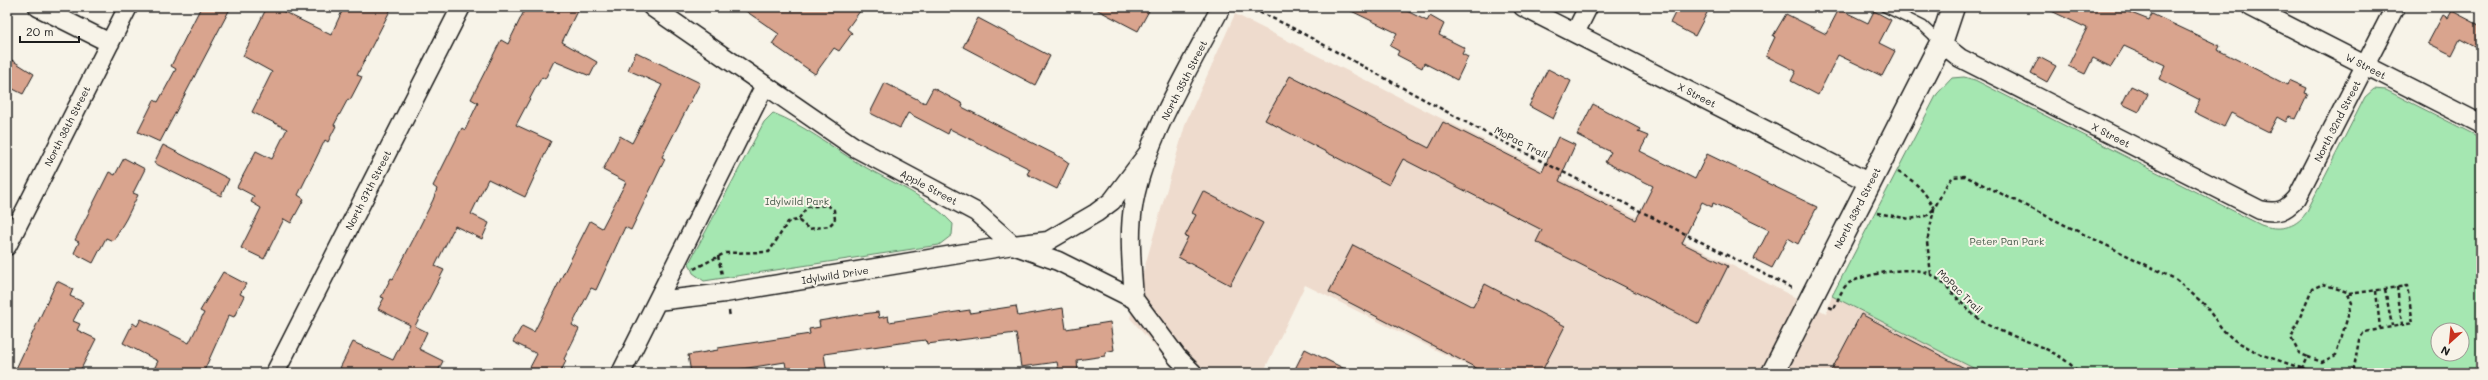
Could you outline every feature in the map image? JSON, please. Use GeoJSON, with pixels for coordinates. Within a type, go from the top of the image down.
{"type":"FeatureCollection","features":[{"type":"Feature","properties":{"kind":"main road","name":"North 33rd Street"},"geometry":{"type":"LineString","coordinates":[[1773,373],[1941,43],[1953,7]]}},
{"type":"Feature","properties":{"kind":"main road","name":"North 33rd Street"},"geometry":{"type":"LineString","coordinates":[[1941,43],[1968,7]]}},
{"type":"Feature","properties":{"kind":"street"},"geometry":{"type":"LineString","coordinates":[[38,7],[110,43]]}},
{"type":"Feature","properties":{"kind":"street","name":"North 38th Street"},"geometry":{"type":"LineString","coordinates":[[7,246],[128,7]]}},
{"type":"Feature","properties":{"kind":"street","name":"North 37th Street"},"geometry":{"type":"LineString","coordinates":[[275,373],[461,7]]}},
{"type":"Feature","properties":{"kind":"street","name":"Apple Street"},"geometry":{"type":"LineString","coordinates":[[652,7],[856,148],[976,212],[1013,244],[1058,260],[1134,299],[1177,357],[1193,373]]}},
{"type":"Feature","properties":{"kind":"street","name":"North 35th Street"},"geometry":{"type":"LineString","coordinates":[[1134,299],[1132,218],[1137,187],[1148,153],[1221,7]]}},
{"type":"Feature","properties":{"kind":"street","name":"X Street"},"geometry":{"type":"LineString","coordinates":[[1523,7],[1870,183]]}},
{"type":"Feature","properties":{"kind":"street"},"geometry":{"type":"LineString","coordinates":[[1575,33],[1588,7]]}},
{"type":"Feature","properties":{"kind":"street","name":"W Street"},"geometry":{"type":"LineString","coordinates":[[2251,7],[2481,124]]}},
{"type":"Feature","properties":{"kind":"street","name":"North 32nd Street"},"geometry":{"type":"LineString","coordinates":[[2286,210],[2297,198],[2395,7]]}},
{"type":"Feature","properties":{"kind":"street","name":"X Street"},"geometry":{"type":"LineString","coordinates":[[1941,43],[1960,58],[2260,210],[2274,213],[2286,210]]}},
{"type":"Feature","properties":{"kind":"street"},"geometry":{"type":"LineString","coordinates":[[621,373],[765,85]]}},
{"type":"Feature","properties":{"kind":"street","name":"North 35th Street"},"geometry":{"type":"LineString","coordinates":[[1013,244],[1048,241],[1096,213],[1112,201],[1148,153]]}},
{"type":"Feature","properties":{"kind":"street","name":"Idylwild Drive"},"geometry":{"type":"LineString","coordinates":[[657,301],[725,293],[1013,244]]}},
{"type":"Feature","properties":{"kind":"lane"},"geometry":{"type":"LineString","coordinates":[[1885,7],[1922,26],[1941,43]]}},
{"type":"Feature","properties":{"kind":"path","name":"MoPac Trail"},"geometry":{"type":"LineString","coordinates":[[1236,7],[1261,13],[1289,26],[1484,132],[1799,291]]}},
{"type":"Feature","properties":{"kind":"path"},"geometry":{"type":"LineString","coordinates":[[1902,174],[1915,181],[1929,198],[1934,209]]}},
{"type":"Feature","properties":{"kind":"path"},"geometry":{"type":"LineString","coordinates":[[1931,274],[1927,242],[1934,209],[1947,184],[1954,177],[1965,176],[2175,279],[2204,304],[2223,330],[2234,340],[2260,354],[2302,370],[2315,373]]}},
{"type":"Feature","properties":{"kind":"path"},"geometry":{"type":"LineString","coordinates":[[690,272],[725,253],[769,252],[788,222],[798,220],[807,207],[827,205],[834,210],[834,220],[829,226],[809,229],[798,220]]}},
{"type":"Feature","properties":{"kind":"path"},"geometry":{"type":"LineString","coordinates":[[1880,215],[1910,219],[1926,216],[1934,209]]}},
{"type":"Feature","properties":{"kind":"path"},"geometry":{"type":"LineString","coordinates":[[718,256],[723,281]]}},
{"type":"Feature","properties":{"kind":"path","name":"MoPac Trail"},"geometry":{"type":"LineString","coordinates":[[1834,309],[1847,284],[1860,279],[1898,270],[1931,274],[1949,289],[1979,320],[2006,334],[2047,350],[2064,359],[2079,373]]}},
{"type":"Feature","properties":{"kind":"path"},"geometry":{"type":"LineString","coordinates":[[2349,294],[2352,303],[2336,355],[2322,362],[2299,353],[2292,338],[2312,289],[2323,284],[2349,294],[2407,286],[2413,323],[2380,328],[2361,335],[2353,373]]}},
{"type":"Feature","properties":{"kind":"path"},"geometry":{"type":"LineString","coordinates":[[2397,287],[2402,324]]}},
{"type":"Feature","properties":{"kind":"path"},"geometry":{"type":"LineString","coordinates":[[2385,289],[2392,326]]}},
{"type":"Feature","properties":{"kind":"path"},"geometry":{"type":"LineString","coordinates":[[2376,291],[2380,328]]}},
{"type":"Feature","properties":{"kind":"path"},"geometry":{"type":"LineString","coordinates":[[2302,370],[2308,357]]}},
{"type":"Feature","properties":{"kind":"path"},"geometry":{"type":"LineString","coordinates":[[2381,373],[2400,373]]}},
{"type":"Feature","properties":{"kind":"shaded area"},"geometry":{"type":"Polygon","coordinates":[[[1235,14],[1826,313],[1832,296],[1983,373],[1482,373],[1305,285],[1263,373],[1178,373],[1130,318],[1186,122],[1235,14]]]}},
{"type":"Feature","properties":{"kind":"green space","name":"Peter Pan Park"},"geometry":{"type":"Polygon","coordinates":[[[1964,77],[1975,80],[2261,225],[2274,228],[2291,225],[2302,218],[2306,213],[2365,97],[2374,89],[2386,90],[2481,138],[2481,373],[1983,373],[1832,296],[1937,94],[1952,78],[1964,77]]]}},
{"type":"Feature","properties":{"kind":"green space","name":"Idylwild Park"},"geometry":{"type":"Polygon","coordinates":[[[773,113],[795,123],[858,163],[932,205],[953,224],[952,235],[939,245],[704,281],[693,273],[689,263],[764,122],[773,113]]]}},
{"type":"Feature","properties":{"kind":"building"},"geometry":{"type":"Polygon","coordinates":[[[201,7],[231,7],[160,142],[138,132],[154,100],[158,102],[176,69],[171,66],[201,7]]]}},
{"type":"Feature","properties":{"kind":"building"},"geometry":{"type":"Polygon","coordinates":[[[267,7],[274,7],[331,35],[344,7],[392,7],[357,75],[362,77],[350,100],[348,99],[334,125],[336,126],[328,142],[325,140],[298,195],[304,199],[291,223],[284,219],[264,259],[241,248],[261,208],[251,202],[254,196],[237,187],[256,151],[272,159],[287,129],[252,112],[272,72],[243,56],[267,7]]]}},
{"type":"Feature","properties":{"kind":"building"},"geometry":{"type":"Polygon","coordinates":[[[526,7],[579,7],[562,42],[597,62],[590,76],[554,61],[545,79],[542,77],[535,89],[516,125],[551,141],[525,197],[488,179],[471,214],[489,223],[482,239],[455,226],[435,266],[444,270],[415,326],[427,332],[419,349],[443,361],[437,373],[350,373],[340,368],[353,342],[393,360],[410,325],[378,309],[384,298],[381,297],[391,278],[393,279],[433,200],[437,189],[433,186],[462,128],[465,130],[478,103],[471,99],[501,40],[508,44],[526,7]]]}},
{"type":"Feature","properties":{"kind":"building"},"geometry":{"type":"Polygon","coordinates":[[[740,7],[863,7],[847,29],[852,33],[839,51],[834,48],[815,74],[772,44],[779,34],[740,7]]]}},
{"type":"Feature","properties":{"kind":"building"},"geometry":{"type":"Polygon","coordinates":[[[1092,7],[1151,7],[1138,31],[1092,7]]]}},
{"type":"Feature","properties":{"kind":"building"},"geometry":{"type":"Polygon","coordinates":[[[1343,7],[1399,7],[1427,21],[1430,16],[1444,24],[1439,35],[1465,48],[1462,54],[1468,57],[1457,80],[1424,63],[1422,68],[1397,55],[1399,51],[1390,46],[1397,33],[1343,7]]]}},
{"type":"Feature","properties":{"kind":"building"},"geometry":{"type":"Polygon","coordinates":[[[1678,7],[1710,7],[1695,36],[1670,23],[1678,7]]]}},
{"type":"Feature","properties":{"kind":"building"},"geometry":{"type":"Polygon","coordinates":[[[2043,7],[2116,7],[2149,20],[2152,14],[2220,46],[2218,50],[2287,85],[2289,80],[2307,88],[2305,93],[2308,94],[2296,119],[2289,116],[2286,122],[2277,117],[2269,132],[2231,113],[2224,127],[2194,112],[2200,100],[2159,79],[2165,65],[2124,46],[2111,67],[2093,58],[2085,74],[2068,66],[2087,28],[2043,7]]]}},
{"type":"Feature","properties":{"kind":"building"},"geometry":{"type":"Polygon","coordinates":[[[1839,9],[1868,23],[1874,11],[1891,20],[1879,43],[1895,51],[1882,76],[1838,55],[1818,95],[1791,81],[1796,71],[1766,56],[1775,37],[1773,36],[1786,14],[1826,34],[1839,9]]]}},
{"type":"Feature","properties":{"kind":"building"},"geometry":{"type":"Polygon","coordinates":[[[2452,11],[2481,26],[2481,50],[2460,39],[2452,55],[2428,43],[2443,15],[2448,18],[2452,11]]]}},
{"type":"Feature","properties":{"kind":"building"},"geometry":{"type":"Polygon","coordinates":[[[978,18],[1050,56],[1035,85],[963,47],[978,18]]]}},
{"type":"Feature","properties":{"kind":"building"},"geometry":{"type":"Polygon","coordinates":[[[636,52],[700,83],[662,157],[665,159],[631,230],[625,227],[596,290],[591,288],[572,325],[579,329],[564,359],[566,361],[560,373],[527,373],[537,354],[513,342],[522,326],[534,332],[590,221],[602,228],[626,182],[603,170],[620,136],[632,143],[662,85],[628,70],[636,52]]]}},
{"type":"Feature","properties":{"kind":"building"},"geometry":{"type":"Polygon","coordinates":[[[7,57],[34,74],[23,94],[13,89],[7,101],[7,57]]]}},
{"type":"Feature","properties":{"kind":"building"},"geometry":{"type":"Polygon","coordinates":[[[2039,57],[2056,66],[2047,82],[2031,73],[2039,57]]]}},
{"type":"Feature","properties":{"kind":"building"},"geometry":{"type":"Polygon","coordinates":[[[1548,69],[1571,81],[1553,119],[1529,106],[1548,69]]]}},
{"type":"Feature","properties":{"kind":"building"},"geometry":{"type":"Polygon","coordinates":[[[1290,76],[1429,148],[1443,122],[1542,172],[1558,137],[1575,145],[1559,181],[1636,220],[1653,186],[1605,162],[1611,152],[1577,135],[1593,104],[1640,129],[1638,132],[1648,136],[1640,151],[1695,179],[1707,154],[1817,207],[1798,244],[1788,238],[1772,268],[1754,259],[1769,230],[1713,203],[1712,207],[1702,202],[1682,243],[1728,266],[1699,324],[1536,242],[1542,230],[1403,159],[1389,185],[1265,120],[1290,76]]]}},
{"type":"Feature","properties":{"kind":"building"},"geometry":{"type":"Polygon","coordinates":[[[885,83],[925,103],[933,88],[963,104],[962,107],[1062,158],[1069,163],[1057,189],[1027,174],[1030,169],[950,129],[948,134],[908,113],[900,128],[870,113],[885,83]]]}},
{"type":"Feature","properties":{"kind":"building"},"geometry":{"type":"Polygon","coordinates":[[[2131,86],[2148,94],[2139,112],[2122,104],[2131,86]]]}},
{"type":"Feature","properties":{"kind":"building"},"geometry":{"type":"Polygon","coordinates":[[[163,145],[229,179],[221,196],[154,163],[163,145]]]}},
{"type":"Feature","properties":{"kind":"building"},"geometry":{"type":"Polygon","coordinates":[[[124,158],[145,169],[133,193],[138,195],[113,241],[106,238],[93,263],[74,253],[79,242],[75,240],[109,172],[115,175],[124,158]]]}},
{"type":"Feature","properties":{"kind":"building"},"geometry":{"type":"Polygon","coordinates":[[[1203,191],[1263,223],[1230,285],[1178,257],[1188,237],[1185,236],[1196,215],[1192,213],[1203,191]]]}},
{"type":"Feature","properties":{"kind":"building"},"geometry":{"type":"Polygon","coordinates":[[[1353,245],[1473,307],[1485,284],[1565,326],[1541,373],[1486,373],[1329,292],[1353,245]]]}},
{"type":"Feature","properties":{"kind":"building"},"geometry":{"type":"Polygon","coordinates":[[[223,272],[246,284],[240,294],[244,296],[234,317],[229,315],[203,373],[152,373],[158,361],[123,343],[133,323],[137,326],[141,319],[189,343],[204,313],[200,311],[223,272]]]}},
{"type":"Feature","properties":{"kind":"building"},"geometry":{"type":"Polygon","coordinates":[[[57,281],[73,289],[70,296],[83,302],[73,321],[80,324],[77,330],[96,339],[79,373],[14,373],[57,281]]]}},
{"type":"Feature","properties":{"kind":"building"},"geometry":{"type":"Polygon","coordinates":[[[1016,306],[1018,316],[1063,308],[1066,329],[1110,322],[1114,350],[1105,352],[1105,356],[1077,360],[1078,373],[1059,373],[1057,362],[1021,367],[1016,333],[927,344],[926,340],[824,354],[827,373],[787,373],[785,362],[717,373],[691,373],[688,355],[718,350],[718,348],[810,334],[809,329],[820,327],[819,321],[878,312],[879,318],[888,316],[889,322],[970,310],[970,313],[1016,306]]]}},
{"type":"Feature","properties":{"kind":"building"},"geometry":{"type":"Polygon","coordinates":[[[1861,314],[1974,373],[1830,373],[1861,314]]]}},
{"type":"Feature","properties":{"kind":"building"},"geometry":{"type":"Polygon","coordinates":[[[1305,349],[1353,373],[1293,373],[1305,349]]]}}]}
